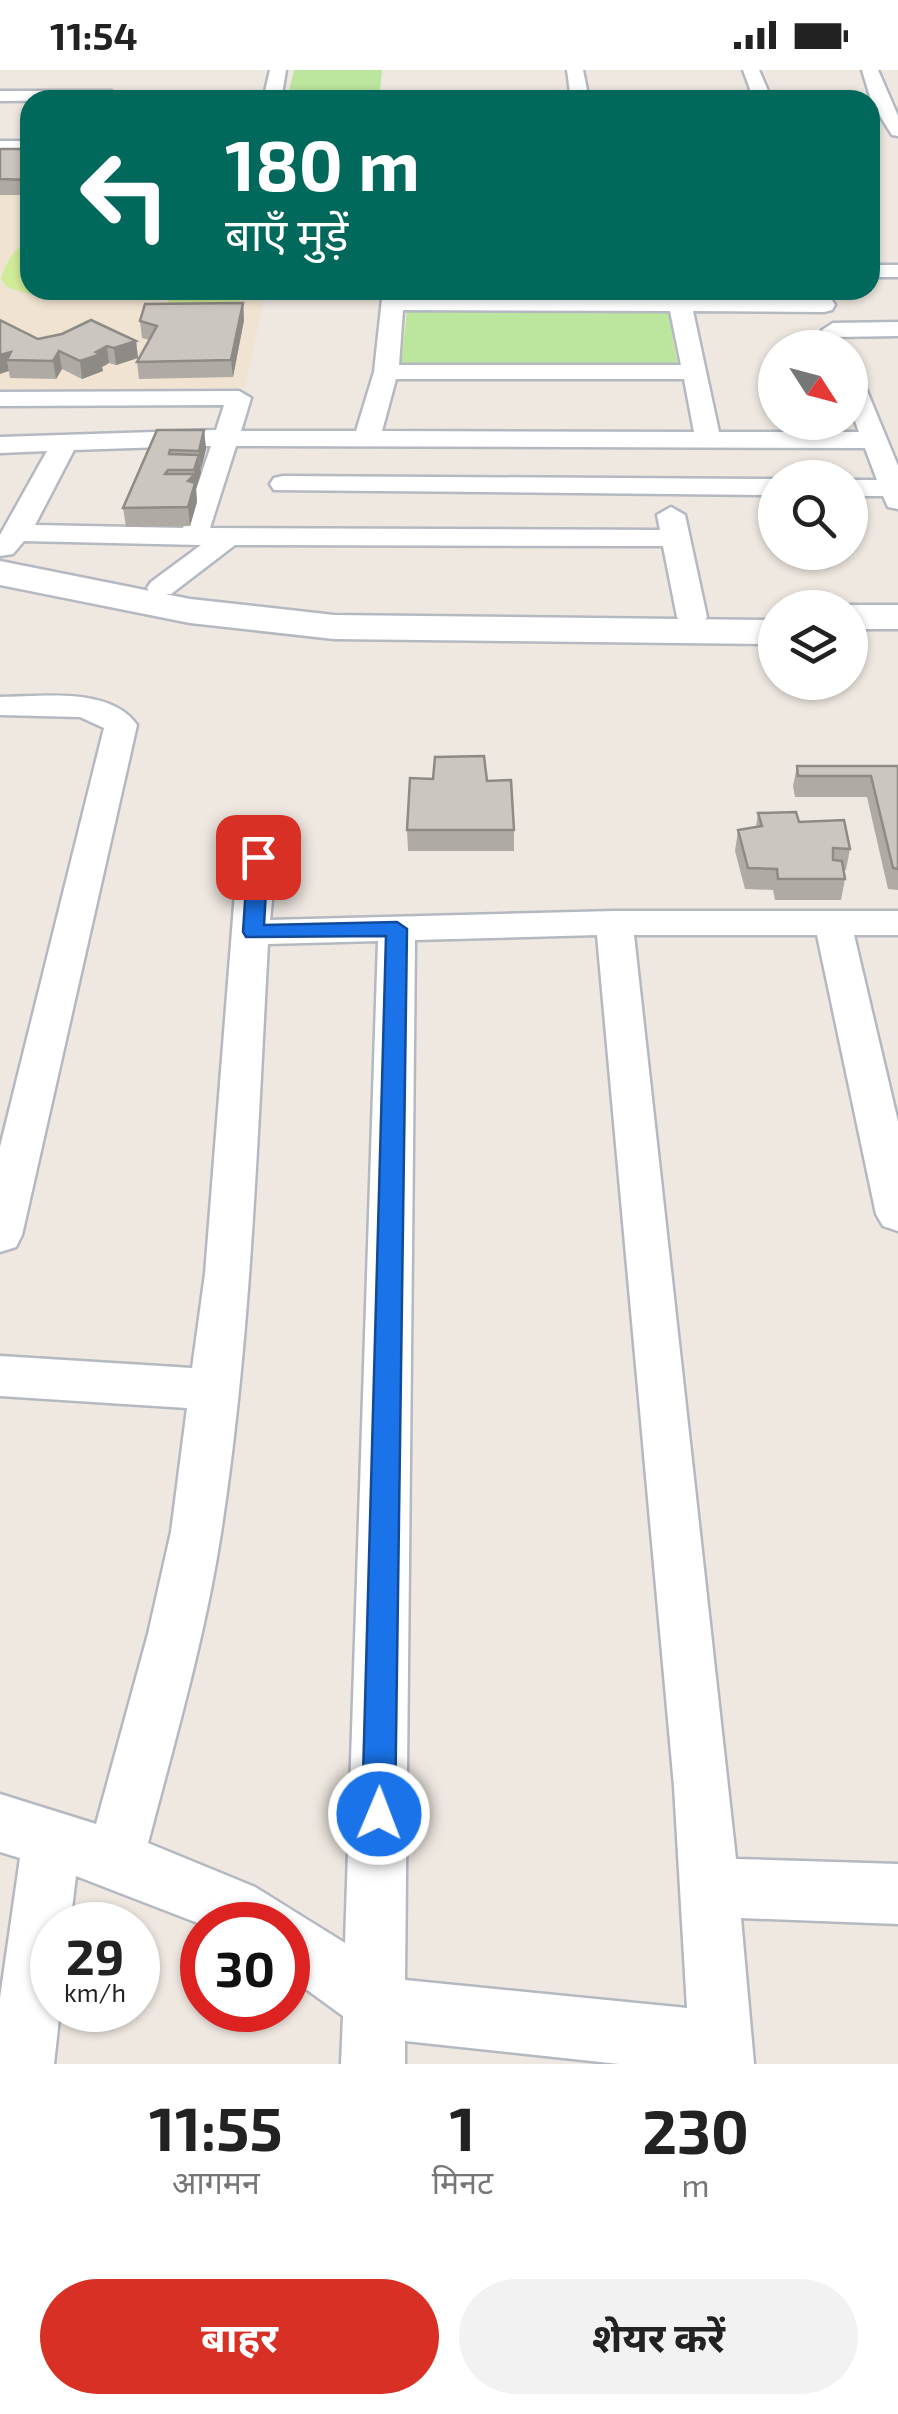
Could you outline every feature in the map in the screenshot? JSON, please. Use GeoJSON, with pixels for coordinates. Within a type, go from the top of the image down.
{"type":"FeatureCollection","features":[{"type":"Feature","properties":{"kind":"street"},"geometry":{"type":"LineString","coordinates":[[883,103],[898,131]]}},
{"type":"Feature","properties":{"kind":"street"},"geometry":{"type":"LineString","coordinates":[[367,438],[386,372],[393,300]]}},
{"type":"Feature","properties":{"kind":"street"},"geometry":{"type":"LineString","coordinates":[[536,300],[680,304],[774,300]]}},
{"type":"Feature","properties":{"kind":"street"},"geometry":{"type":"LineString","coordinates":[[822,300],[833,330]]}},
{"type":"Feature","properties":{"kind":"street"},"geometry":{"type":"LineString","coordinates":[[680,304],[708,439]]}},
{"type":"Feature","properties":{"kind":"street"},"geometry":{"type":"LineString","coordinates":[[868,333],[898,329]]}},
{"type":"Feature","properties":{"kind":"street"},"geometry":{"type":"LineString","coordinates":[[386,372],[694,372]]}},
{"type":"Feature","properties":{"kind":"street"},"geometry":{"type":"LineString","coordinates":[[0,399],[240,398],[194,536]]}},
{"type":"Feature","properties":{"kind":"street"},"geometry":{"type":"LineString","coordinates":[[868,422],[896,492],[868,490]]}},
{"type":"Feature","properties":{"kind":"street"},"geometry":{"type":"LineString","coordinates":[[0,445],[151,438],[875,440]]}},
{"type":"Feature","properties":{"kind":"street"},"geometry":{"type":"LineString","coordinates":[[140,470],[151,438]]}},
{"type":"Feature","properties":{"kind":"street"},"geometry":{"type":"LineString","coordinates":[[6,547],[66,440]]}},
{"type":"Feature","properties":{"kind":"street"},"geometry":{"type":"LineString","coordinates":[[282,484],[758,487]]}},
{"type":"Feature","properties":{"kind":"street"},"geometry":{"type":"LineString","coordinates":[[665,487],[692,616]]}},
{"type":"Feature","properties":{"kind":"street"},"geometry":{"type":"LineString","coordinates":[[118,536],[129,503]]}},
{"type":"Feature","properties":{"kind":"street"},"geometry":{"type":"LineString","coordinates":[[6,547],[118,536],[676,538]]}},
{"type":"Feature","properties":{"kind":"street"},"geometry":{"type":"LineString","coordinates":[[162,588],[229,537]]}},
{"type":"Feature","properties":{"kind":"street"},"geometry":{"type":"LineString","coordinates":[[6,547],[162,588],[274,607],[366,614],[758,617]]}},
{"type":"Feature","properties":{"kind":"street"},"geometry":{"type":"LineString","coordinates":[[0,573],[190,611],[334,627],[758,632]]}},
{"type":"Feature","properties":{"kind":"street"},"geometry":{"type":"LineString","coordinates":[[868,617],[898,617]]}},
{"type":"Feature","properties":{"kind":"street"},"geometry":{"type":"LineString","coordinates":[[868,632],[898,632]]}},
{"type":"Feature","properties":{"kind":"street"},"geometry":{"type":"LineString","coordinates":[[0,706],[77,709],[114,718],[121,725],[0,1235]]}},
{"type":"Feature","properties":{"kind":"street"},"geometry":{"type":"LineString","coordinates":[[115,1859],[179,1617],[196,1532],[216,1388],[254,880],[262,834]]}},
{"type":"Feature","properties":{"kind":"street"},"geometry":{"type":"LineString","coordinates":[[253,932],[614,923],[898,923]]}},
{"type":"Feature","properties":{"kind":"street"},"geometry":{"type":"LineString","coordinates":[[310,1954],[375,2002],[457,2019],[722,2053],[614,923]]}},
{"type":"Feature","properties":{"kind":"street"},"geometry":{"type":"LineString","coordinates":[[833,924],[898,1214]]}},
{"type":"Feature","properties":{"kind":"street"},"geometry":{"type":"LineString","coordinates":[[373,2064],[397,929]]}},
{"type":"Feature","properties":{"kind":"street"},"geometry":{"type":"LineString","coordinates":[[0,1376],[157,1389],[216,1388]]}},
{"type":"Feature","properties":{"kind":"street"},"geometry":{"type":"LineString","coordinates":[[22,2064],[26,1831],[115,1859],[221,1902]]}},
{"type":"Feature","properties":{"kind":"street"},"geometry":{"type":"LineString","coordinates":[[709,1887],[898,1894]]}},
{"type":"Feature","properties":{"kind":"shaded area"},"geometry":{"type":"Polygon","coordinates":[[[0,154],[20,154],[20,300],[264,300],[245,388],[0,390],[0,154]]]}},
{"type":"Feature","properties":{"kind":"green space"},"geometry":{"type":"Polygon","coordinates":[[[294,70],[382,70],[380,90],[289,90],[294,70]]]}},
{"type":"Feature","properties":{"kind":"green space"},"geometry":{"type":"Polygon","coordinates":[[[20,247],[20,291],[7,287],[1,279],[20,247]]]}},
{"type":"Feature","properties":{"kind":"green space"},"geometry":{"type":"Polygon","coordinates":[[[168,300],[239,300],[238,305],[167,306],[168,300]]]}},
{"type":"Feature","properties":{"kind":"green space"},"geometry":{"type":"Polygon","coordinates":[[[407,310],[668,311],[678,366],[401,365],[407,310]]]}},
{"type":"Feature","properties":{"kind":"building"},"geometry":{"type":"Polygon","coordinates":[[[0,149],[20,149],[20,180],[0,179],[0,149]]]}},
{"type":"Feature","properties":{"kind":"building"},"geometry":{"type":"Polygon","coordinates":[[[243,303],[231,360],[137,362],[157,326],[140,321],[145,304],[243,303]]]}},
{"type":"Feature","properties":{"kind":"building"},"geometry":{"type":"Polygon","coordinates":[[[0,320],[38,339],[62,334],[91,320],[136,341],[114,348],[107,346],[96,352],[101,354],[80,361],[59,351],[53,361],[7,360],[11,352],[0,355],[0,320]]]}},
{"type":"Feature","properties":{"kind":"building"},"geometry":{"type":"Polygon","coordinates":[[[157,430],[204,430],[199,451],[170,450],[169,454],[199,455],[194,470],[168,470],[165,474],[195,474],[188,481],[195,483],[188,507],[123,508],[157,430]]]}},
{"type":"Feature","properties":{"kind":"building"},"geometry":{"type":"Polygon","coordinates":[[[484,756],[487,781],[511,780],[514,830],[407,830],[410,778],[433,779],[435,757],[484,756]]]}},
{"type":"Feature","properties":{"kind":"building"},"geometry":{"type":"Polygon","coordinates":[[[797,766],[898,766],[898,869],[893,868],[871,776],[798,776],[797,766]]]}},
{"type":"Feature","properties":{"kind":"building"},"geometry":{"type":"Polygon","coordinates":[[[796,812],[799,822],[844,820],[850,849],[833,848],[833,860],[842,861],[845,879],[778,879],[777,869],[748,868],[738,830],[762,826],[758,813],[796,812]]]}},
{"type":"Feature","properties":{"kind":"route"},"geometry":{"type":"LineString","coordinates":[[258,857],[253,932],[397,929],[379,1814]]}}]}
